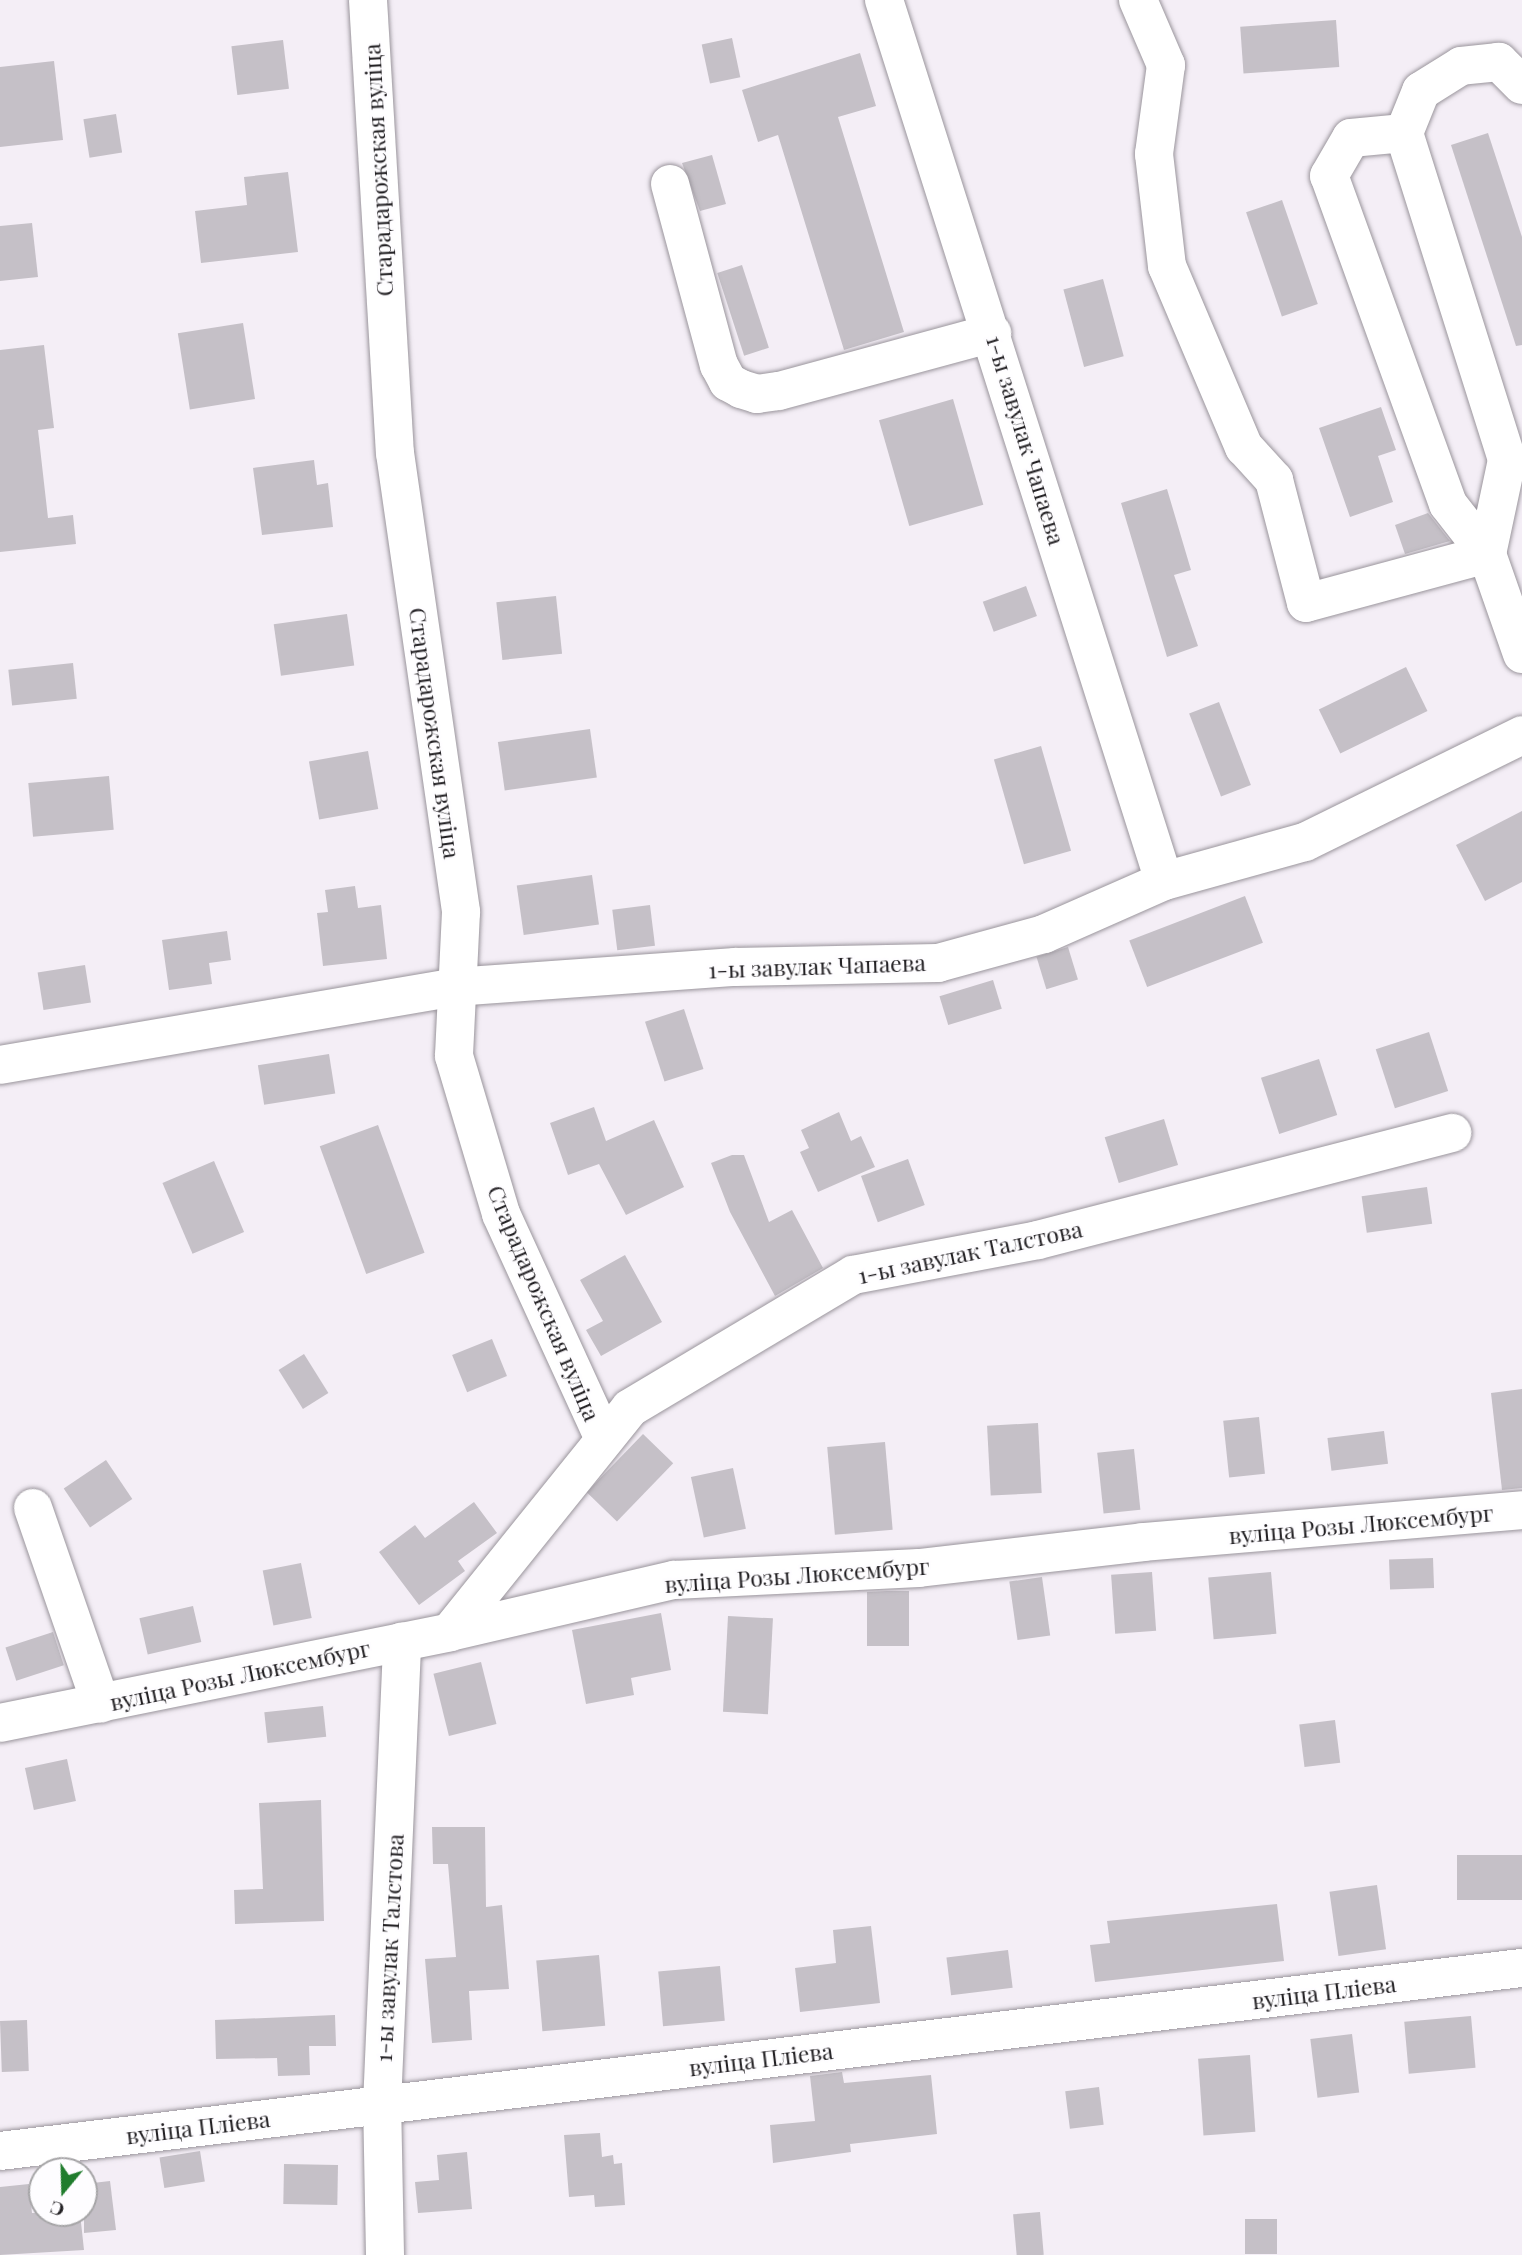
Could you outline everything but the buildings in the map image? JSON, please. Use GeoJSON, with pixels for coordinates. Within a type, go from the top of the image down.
{"type":"FeatureCollection","features":[{"type":"Feature","properties":{"kind":"street","name":"Старадарожская вуліца"},"geometry":{"type":"LineString","coordinates":[[368,0],[395,453],[461,912],[454,987],[454,1056],[501,1214],[604,1439]]}},
{"type":"Feature","properties":{"kind":"street","name":"1-ы завулак Чапаева"},"geometry":{"type":"LineString","coordinates":[[884,0],[1164,881]]}},
{"type":"Feature","properties":{"kind":"street"},"geometry":{"type":"LineString","coordinates":[[1138,0],[1166,65],[1154,155],[1167,266],[1244,447],[1274,480],[1306,603],[1488,554]]}},
{"type":"Feature","properties":{"kind":"street"},"geometry":{"type":"LineString","coordinates":[[1488,554],[1507,460],[1404,133],[1421,91],[1461,66],[1499,62],[1522,85]]}},
{"type":"Feature","properties":{"kind":"street"},"geometry":{"type":"LineString","coordinates":[[1404,133],[1351,138],[1329,176],[1448,504],[1488,554],[1522,654]]}},
{"type":"Feature","properties":{"kind":"street"},"geometry":{"type":"LineString","coordinates":[[670,184],[719,365],[728,382],[741,390],[757,394],[779,391],[992,333]]}},
{"type":"Feature","properties":{"kind":"street","name":"1-ы завулак Чапаева"},"geometry":{"type":"LineString","coordinates":[[0,1065],[454,987],[735,967],[939,963],[1044,934],[1164,881],[1305,842],[1522,735]]}},
{"type":"Feature","properties":{"kind":"street","name":"1-ы завулак Талстова"},"geometry":{"type":"LineString","coordinates":[[450,1632],[630,1408],[853,1275],[1038,1240],[1452,1133]]}},
{"type":"Feature","properties":{"kind":"street"},"geometry":{"type":"LineString","coordinates":[[33,1508],[101,1704]]}},
{"type":"Feature","properties":{"kind":"street","name":"вуліца Розы Люксембург"},"geometry":{"type":"LineString","coordinates":[[0,1724],[450,1632],[674,1580],[919,1568],[1143,1542],[1522,1510]]}},
{"type":"Feature","properties":{"kind":"street","name":"1-ы завулак Талстова"},"geometry":{"type":"LineString","coordinates":[[385,2255],[382,2105],[402,1641]]}},
{"type":"Feature","properties":{"kind":"street","name":"вуліца Пліева"},"geometry":{"type":"LineString","coordinates":[[0,2151],[1522,1968]]}}]}
